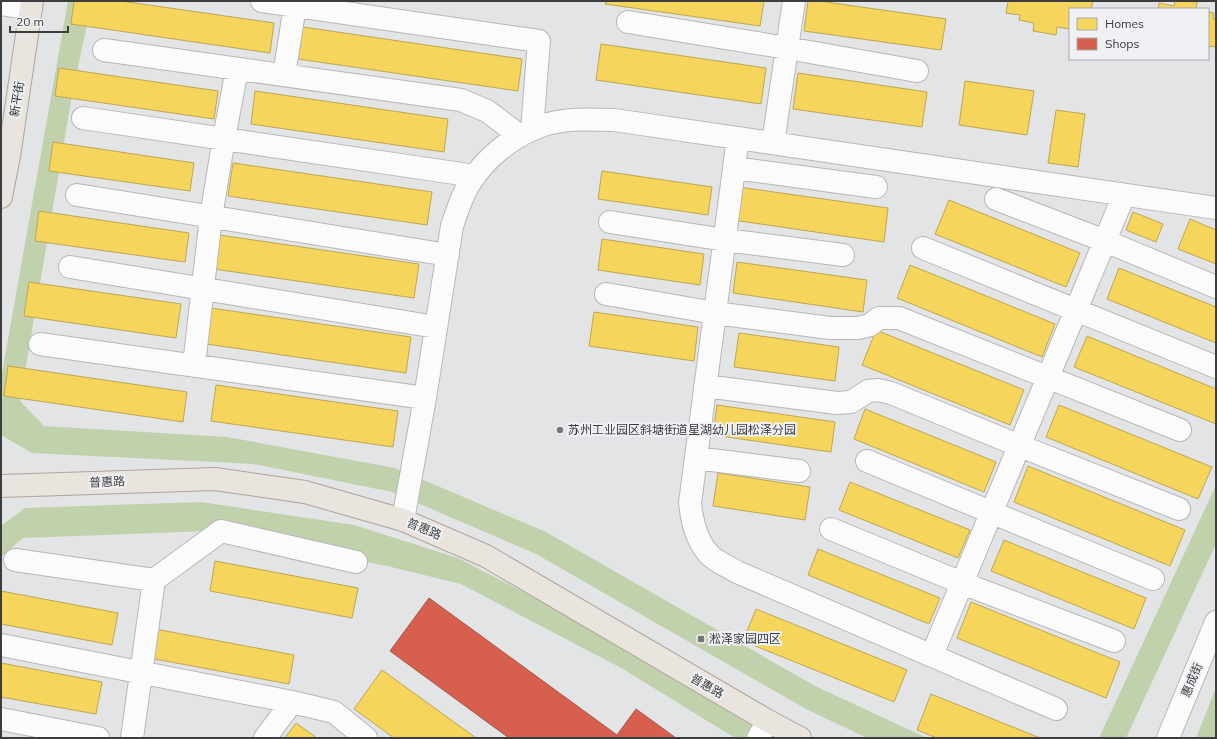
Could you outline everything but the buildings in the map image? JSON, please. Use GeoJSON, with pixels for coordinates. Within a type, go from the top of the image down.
{"type":"FeatureCollection","features":[{"type":"Feature","properties":{"kind":"main road","name":"新平街"},"geometry":{"type":"LineString","coordinates":[[1,197],[9,156],[32,5]]}},
{"type":"Feature","properties":{"kind":"main road","name":"普惠路"},"geometry":{"type":"LineString","coordinates":[[1,486],[215,479],[305,492],[403,520],[486,556],[763,730],[800,738]]}},
{"type":"Feature","properties":{"kind":"street"},"geometry":{"type":"LineString","coordinates":[[262,1],[540,41],[526,133]]}},
{"type":"Feature","properties":{"kind":"street"},"geometry":{"type":"LineString","coordinates":[[773,143],[794,1]]}},
{"type":"Feature","properties":{"kind":"street"},"geometry":{"type":"LineString","coordinates":[[1,4],[32,5]]}},
{"type":"Feature","properties":{"kind":"street"},"geometry":{"type":"LineString","coordinates":[[284,75],[295,6]]}},
{"type":"Feature","properties":{"kind":"street"},"geometry":{"type":"LineString","coordinates":[[628,22],[917,70]]}},
{"type":"Feature","properties":{"kind":"street"},"geometry":{"type":"LineString","coordinates":[[104,50],[462,100],[526,133]]}},
{"type":"Feature","properties":{"kind":"street"},"geometry":{"type":"LineString","coordinates":[[194,365],[211,217],[237,69]]}},
{"type":"Feature","properties":{"kind":"street"},"geometry":{"type":"LineString","coordinates":[[83,118],[475,176]]}},
{"type":"Feature","properties":{"kind":"street"},"geometry":{"type":"LineString","coordinates":[[403,520],[425,398],[452,226],[459,206],[469,185],[483,166],[501,149],[526,133],[542,126],[566,121],[589,119],[614,120],[1216,208]]}},
{"type":"Feature","properties":{"kind":"street"},"geometry":{"type":"LineString","coordinates":[[738,138],[690,503],[692,520],[699,540],[712,556],[737,572],[1056,709]]}},
{"type":"Feature","properties":{"kind":"street"},"geometry":{"type":"LineString","coordinates":[[734,168],[876,187]]}},
{"type":"Feature","properties":{"kind":"street"},"geometry":{"type":"LineString","coordinates":[[77,195],[448,255]]}},
{"type":"Feature","properties":{"kind":"street"},"geometry":{"type":"LineString","coordinates":[[932,655],[1124,195]]}},
{"type":"Feature","properties":{"kind":"street"},"geometry":{"type":"LineString","coordinates":[[996,198],[1105,240],[1216,287]]}},
{"type":"Feature","properties":{"kind":"street"},"geometry":{"type":"LineString","coordinates":[[610,222],[725,240],[842,255]]}},
{"type":"Feature","properties":{"kind":"street"},"geometry":{"type":"LineString","coordinates":[[923,248],[1077,309],[1216,367]]}},
{"type":"Feature","properties":{"kind":"street"},"geometry":{"type":"LineString","coordinates":[[70,267],[436,327]]}},
{"type":"Feature","properties":{"kind":"street"},"geometry":{"type":"LineString","coordinates":[[606,294],[715,313],[830,328],[858,328],[870,325],[879,318],[898,318],[1180,430]]}},
{"type":"Feature","properties":{"kind":"street"},"geometry":{"type":"LineString","coordinates":[[40,344],[425,398]]}},
{"type":"Feature","properties":{"kind":"street"},"geometry":{"type":"LineString","coordinates":[[705,386],[837,403],[851,402],[868,391],[878,390],[891,392],[1020,446],[1179,509]]}},
{"type":"Feature","properties":{"kind":"street"},"geometry":{"type":"LineString","coordinates":[[696,458],[799,471]]}},
{"type":"Feature","properties":{"kind":"street"},"geometry":{"type":"LineString","coordinates":[[867,461],[1153,579]]}},
{"type":"Feature","properties":{"kind":"street"},"geometry":{"type":"LineString","coordinates":[[831,529],[962,583],[1114,641]]}},
{"type":"Feature","properties":{"kind":"street"},"geometry":{"type":"LineString","coordinates":[[16,560],[154,580],[221,531],[356,562]]}},
{"type":"Feature","properties":{"kind":"street"},"geometry":{"type":"LineString","coordinates":[[132,738],[154,580]]}},
{"type":"Feature","properties":{"kind":"street","name":"惠成街"},"geometry":{"type":"LineString","coordinates":[[1168,738],[1216,622]]}},
{"type":"Feature","properties":{"kind":"street"},"geometry":{"type":"LineString","coordinates":[[1,645],[292,702],[334,712],[366,738]]}},
{"type":"Feature","properties":{"kind":"street"},"geometry":{"type":"LineString","coordinates":[[265,738],[292,702]]}},
{"type":"Feature","properties":{"kind":"street"},"geometry":{"type":"LineString","coordinates":[[1,719],[98,738]]}},
{"type":"Feature","properties":{"kind":"green space"},"geometry":{"type":"Polygon","coordinates":[[[68,1],[92,1],[72,95],[20,401],[44,426],[227,437],[395,468],[546,532],[815,686],[927,738],[867,738],[806,709],[536,554],[392,492],[254,464],[32,453],[1,435],[1,379],[68,1]]]}},
{"type":"Feature","properties":{"kind":"green space"},"geometry":{"type":"Polygon","coordinates":[[[1216,485],[1216,544],[1126,738],[1099,738],[1216,485]]]}},
{"type":"Feature","properties":{"kind":"green space"},"geometry":{"type":"Polygon","coordinates":[[[201,502],[354,525],[458,558],[587,625],[779,738],[735,738],[623,669],[461,584],[387,566],[208,531],[23,538],[1,557],[1,526],[25,508],[201,502]]]}},
{"type":"Feature","properties":{"kind":"green space"},"geometry":{"type":"Polygon","coordinates":[[[1216,688],[1216,738],[1196,738],[1216,688]]]}},
{"type":"Feature","properties":{"kind":"place","name":"苏州工业园区斜塘街道星湖幼儿园松泽分园"},"geometry":{"type":"Point","coordinates":[560,430]}},
{"type":"Feature","properties":{"kind":"place","name":"淞泽家园四区"},"geometry":{"type":"Point","coordinates":[701,639]}}]}
